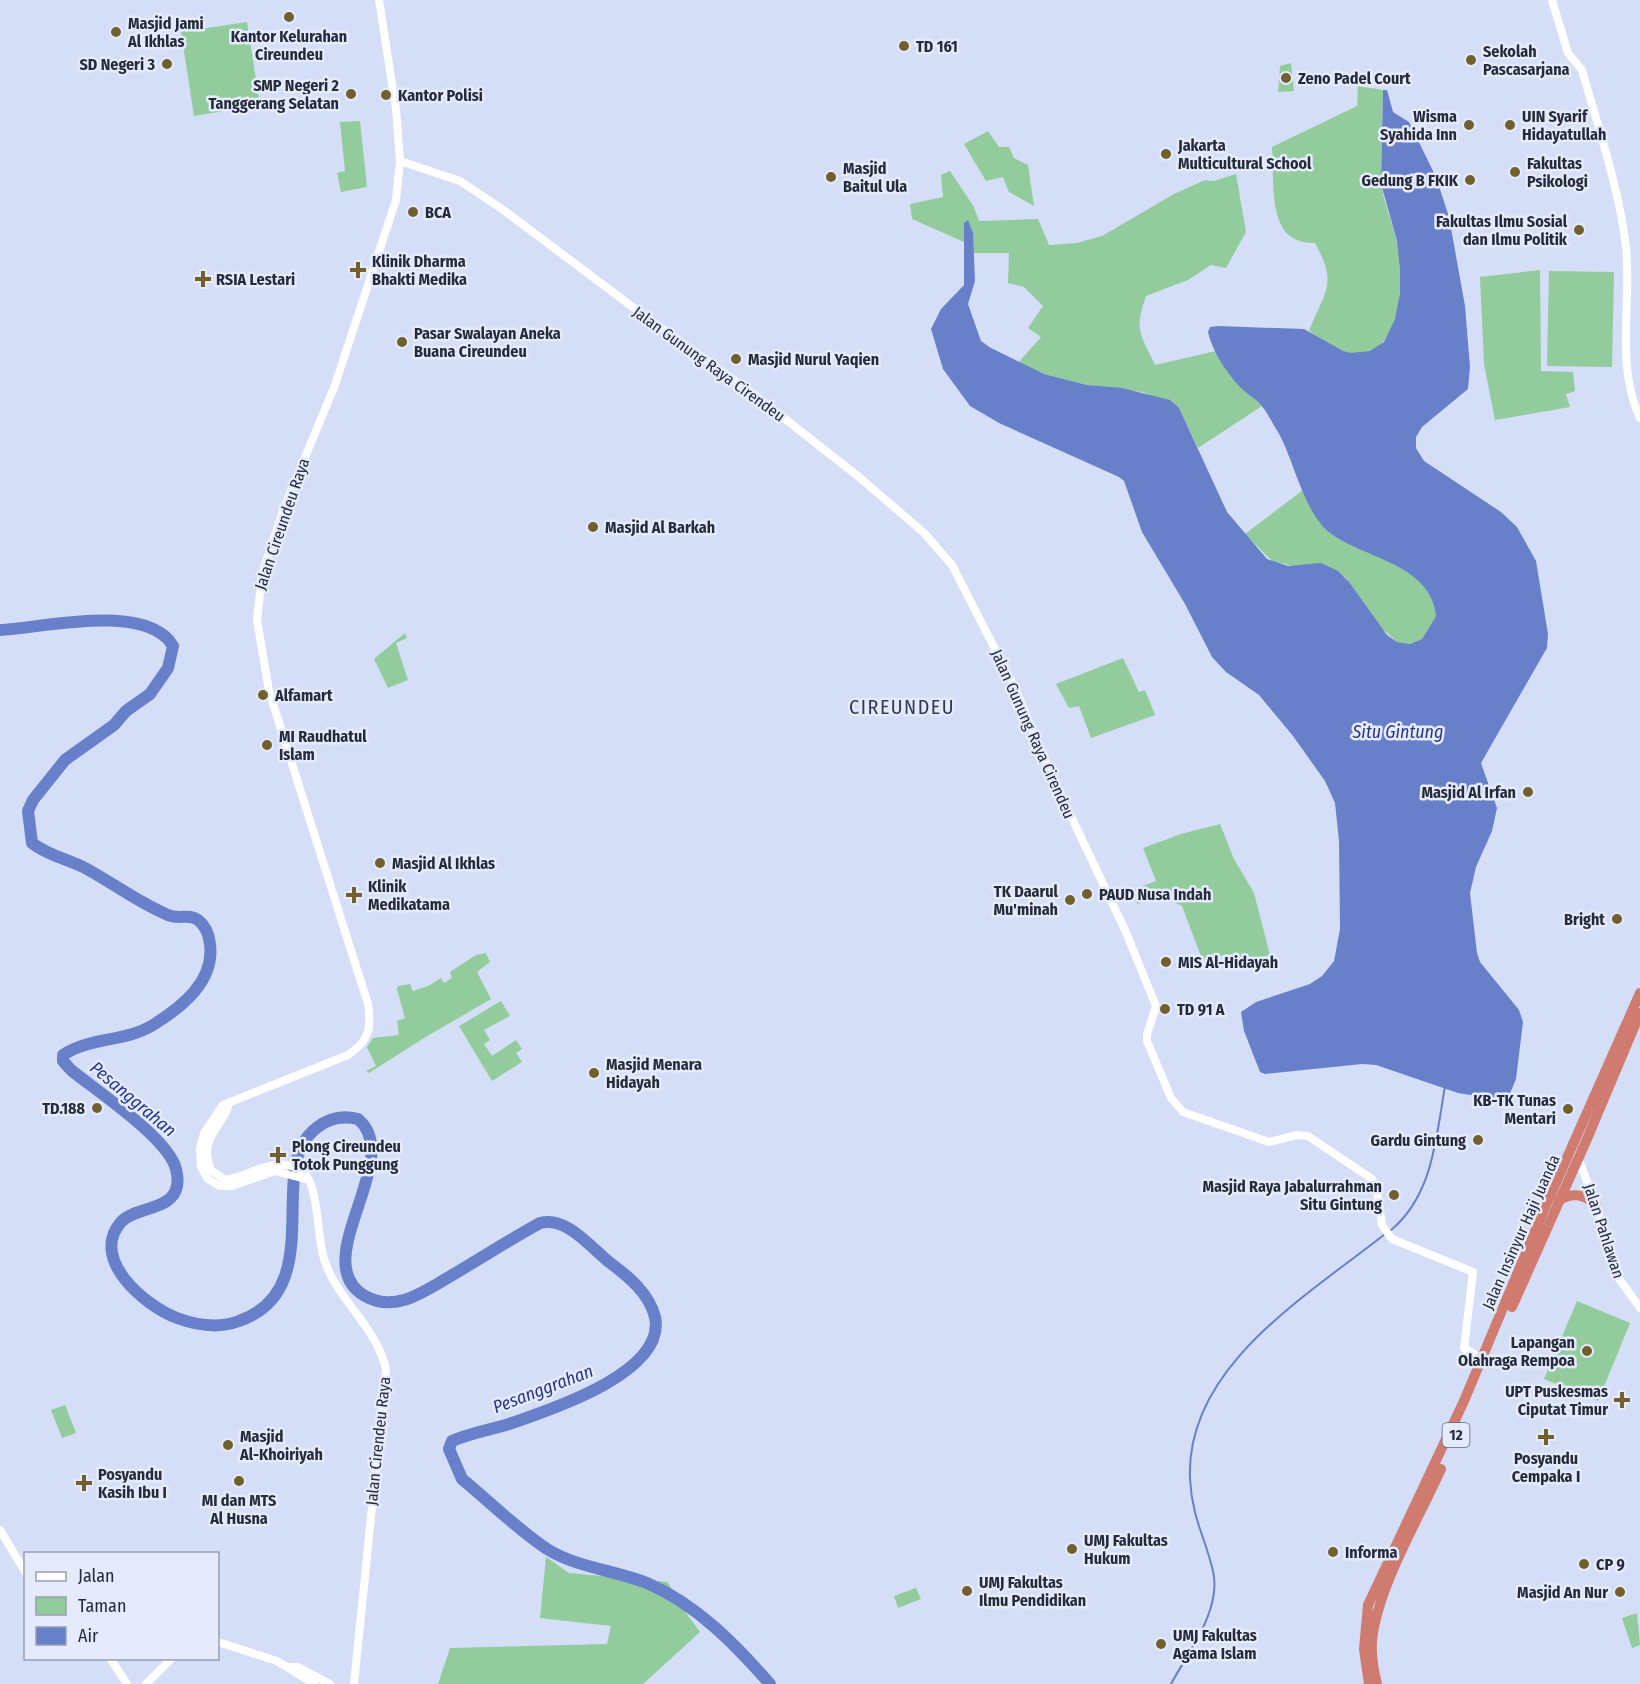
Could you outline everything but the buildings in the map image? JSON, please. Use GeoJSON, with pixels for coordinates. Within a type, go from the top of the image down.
{"type":"FeatureCollection","features":[{"type":"Feature","properties":{"kind":"highway","name":"Jalan Insinyur Haji Juanda"},"geometry":{"type":"LineString","coordinates":[[1377,1684],[1372,1641],[1380,1605],[1559,1200],[1640,993]]}},
{"type":"Feature","properties":{"kind":"highway","name":"Jalan Insinyur Haji Juanda"},"geometry":{"type":"LineString","coordinates":[[1369,1684],[1364,1649],[1368,1605],[1482,1359],[1543,1212],[1576,1154],[1640,1013]]}},
{"type":"Feature","properties":{"kind":"highway"},"geometry":{"type":"LineString","coordinates":[[1559,1200],[1567,1195],[1578,1194],[1596,1205]]}},
{"type":"Feature","properties":{"kind":"main road","name":"Jalan Cireundeu Raya"},"geometry":{"type":"LineString","coordinates":[[229,1103],[348,1055],[365,1041],[371,1028],[368,1004],[269,691],[261,650],[257,606],[262,574],[280,520],[335,385],[389,229],[396,200],[400,161],[395,101],[379,0]]}},
{"type":"Feature","properties":{"kind":"main road"},"geometry":{"type":"LineString","coordinates":[[1552,0],[1568,53],[1582,70],[1622,224],[1628,270],[1629,384],[1640,418]]}},
{"type":"Feature","properties":{"kind":"main road","name":"Jalan Gunung Raya Cirendeu"},"geometry":{"type":"LineString","coordinates":[[400,161],[460,182],[502,209],[766,403],[884,497],[942,552],[967,591],[1016,690],[1050,772],[1129,940],[1156,1006],[1147,1041],[1173,1102],[1183,1112],[1269,1142],[1302,1134],[1314,1140],[1328,1152],[1365,1172],[1372,1179],[1387,1233],[1405,1246],[1473,1272],[1464,1348],[1482,1359]]}},
{"type":"Feature","properties":{"kind":"main road","name":"Jalan Cirendeu Raya"},"geometry":{"type":"LineString","coordinates":[[229,1103],[218,1109],[204,1133],[200,1148],[201,1167],[208,1179],[219,1186],[232,1186],[285,1169],[299,1172],[309,1180],[324,1261],[340,1292],[376,1340],[386,1369],[354,1684]]}},
{"type":"Feature","properties":{"kind":"main road","name":"Jalan Pahlawan"},"geometry":{"type":"LineString","coordinates":[[1576,1154],[1596,1205],[1616,1273],[1640,1308]]}},
{"type":"Feature","properties":{"kind":"main road"},"geometry":{"type":"LineString","coordinates":[[0,1530],[24,1571]]}},
{"type":"Feature","properties":{"kind":"main road"},"geometry":{"type":"LineString","coordinates":[[219,1642],[264,1656],[290,1667],[314,1684]]}},
{"type":"Feature","properties":{"kind":"main road"},"geometry":{"type":"LineString","coordinates":[[111,1660],[127,1684]]}},
{"type":"Feature","properties":{"kind":"main road"},"geometry":{"type":"LineString","coordinates":[[146,1684],[171,1660]]}},
{"type":"Feature","properties":{"kind":"main road"},"geometry":{"type":"LineString","coordinates":[[290,1667],[298,1667],[330,1684]]}},
{"type":"Feature","properties":{"kind":"green space"},"geometry":{"type":"Polygon","coordinates":[[[247,22],[260,105],[194,116],[181,32],[247,22]]]}},
{"type":"Feature","properties":{"kind":"green space","name":"Zeno Padel Court"},"geometry":{"type":"Polygon","coordinates":[[[1291,63],[1294,91],[1278,92],[1280,66],[1291,63]]]}},
{"type":"Feature","properties":{"kind":"green space"},"geometry":{"type":"Polygon","coordinates":[[[1358,86],[1383,90],[1381,183],[1397,244],[1400,269],[1398,304],[1387,337],[1377,348],[1363,353],[1340,350],[1309,331],[1327,287],[1326,268],[1315,243],[1299,241],[1288,234],[1280,223],[1274,193],[1272,147],[1357,106],[1358,86]]]}},
{"type":"Feature","properties":{"kind":"green space"},"geometry":{"type":"Polygon","coordinates":[[[360,121],[367,187],[341,192],[337,173],[345,171],[340,122],[360,121]]]}},
{"type":"Feature","properties":{"kind":"green space"},"geometry":{"type":"Polygon","coordinates":[[[988,131],[999,147],[1009,147],[1014,158],[1028,165],[1034,206],[1009,192],[1003,177],[986,181],[964,144],[988,131]]]}},
{"type":"Feature","properties":{"kind":"green space"},"geometry":{"type":"Polygon","coordinates":[[[950,171],[974,207],[979,221],[1038,219],[1049,245],[1077,243],[1102,236],[1174,194],[1205,180],[1214,181],[1236,174],[1246,232],[1226,268],[1211,265],[1188,280],[1146,296],[1140,317],[1140,331],[1155,365],[1216,351],[1226,369],[1262,406],[1198,448],[1179,408],[1142,392],[1087,385],[1044,374],[1018,363],[1041,337],[1028,328],[1043,306],[1024,287],[1008,283],[1009,253],[973,253],[973,233],[964,223],[964,242],[912,219],[910,204],[943,197],[941,175],[950,171]]]}},
{"type":"Feature","properties":{"kind":"green space"},"geometry":{"type":"Polygon","coordinates":[[[1540,270],[1541,371],[1573,372],[1575,391],[1566,394],[1570,407],[1495,420],[1484,364],[1480,277],[1540,270]]]}},
{"type":"Feature","properties":{"kind":"green space"},"geometry":{"type":"Polygon","coordinates":[[[1549,271],[1614,272],[1612,367],[1547,366],[1549,271]]]}},
{"type":"Feature","properties":{"kind":"green space"},"geometry":{"type":"Polygon","coordinates":[[[1303,490],[1318,519],[1330,533],[1395,565],[1422,585],[1431,599],[1436,616],[1422,639],[1410,644],[1397,642],[1378,625],[1345,577],[1318,564],[1297,567],[1272,561],[1245,534],[1303,490]]]}},
{"type":"Feature","properties":{"kind":"green space"},"geometry":{"type":"Polygon","coordinates":[[[405,633],[407,638],[396,643],[408,680],[388,688],[374,659],[405,633]]]}},
{"type":"Feature","properties":{"kind":"green space"},"geometry":{"type":"Polygon","coordinates":[[[1123,658],[1139,692],[1145,690],[1155,715],[1091,738],[1079,706],[1069,708],[1056,684],[1123,658]]]}},
{"type":"Feature","properties":{"kind":"green space"},"geometry":{"type":"Polygon","coordinates":[[[1220,824],[1234,859],[1254,893],[1270,955],[1234,966],[1225,955],[1202,959],[1182,906],[1162,896],[1137,904],[1133,890],[1156,881],[1143,848],[1181,834],[1220,824]]]}},
{"type":"Feature","properties":{"kind":"green space"},"geometry":{"type":"Polygon","coordinates":[[[486,953],[490,962],[477,972],[491,999],[369,1073],[366,1071],[376,1066],[367,1047],[373,1038],[399,1035],[397,1021],[405,1018],[398,986],[410,984],[413,991],[441,978],[444,983],[452,978],[450,972],[476,955],[486,953]]]}},
{"type":"Feature","properties":{"kind":"green space"},"geometry":{"type":"Polygon","coordinates":[[[501,1001],[510,1016],[484,1030],[490,1040],[484,1044],[492,1056],[516,1040],[522,1049],[516,1053],[522,1062],[492,1081],[459,1026],[501,1001]]]}},
{"type":"Feature","properties":{"kind":"green space","name":"Lapangan Olahraga Rempoa"},"geometry":{"type":"Polygon","coordinates":[[[1577,1301],[1630,1323],[1598,1401],[1544,1379],[1577,1301]]]}},
{"type":"Feature","properties":{"kind":"green space"},"geometry":{"type":"Polygon","coordinates":[[[65,1405],[76,1433],[62,1438],[51,1410],[65,1405]]]}},
{"type":"Feature","properties":{"kind":"green space"},"geometry":{"type":"Polygon","coordinates":[[[546,1557],[569,1573],[668,1582],[678,1602],[700,1632],[643,1684],[438,1684],[450,1648],[607,1644],[611,1626],[540,1618],[546,1557]]]}},
{"type":"Feature","properties":{"kind":"green space"},"geometry":{"type":"Polygon","coordinates":[[[916,1588],[921,1599],[898,1608],[894,1596],[916,1588]]]}},
{"type":"Feature","properties":{"kind":"green space"},"geometry":{"type":"Polygon","coordinates":[[[1637,1613],[1640,1645],[1632,1648],[1622,1618],[1637,1613]]]}},
{"type":"Feature","properties":{"kind":"water","name":"Situ Gintung"},"geometry":{"type":"Polygon","coordinates":[[[1383,90],[1387,90],[1393,112],[1409,122],[1436,177],[1449,217],[1465,306],[1470,367],[1468,389],[1422,427],[1416,437],[1416,448],[1424,461],[1501,512],[1517,527],[1536,561],[1548,634],[1547,648],[1481,763],[1497,808],[1492,831],[1476,867],[1470,893],[1477,953],[1480,962],[1519,1010],[1523,1022],[1516,1079],[1507,1101],[1458,1093],[1376,1065],[1362,1064],[1265,1074],[1260,1072],[1244,1031],[1241,1012],[1256,1002],[1310,984],[1322,976],[1334,961],[1340,929],[1339,841],[1335,803],[1325,781],[1293,736],[1259,695],[1226,672],[1212,657],[1185,604],[1142,532],[1124,481],[999,423],[970,406],[943,369],[931,329],[941,309],[964,285],[964,223],[968,220],[973,233],[975,281],[968,304],[981,341],[1044,374],[1087,385],[1122,388],[1170,400],[1179,408],[1227,512],[1267,559],[1288,566],[1321,563],[1338,571],[1349,582],[1387,635],[1397,642],[1410,644],[1422,639],[1436,616],[1431,599],[1422,585],[1394,565],[1344,542],[1321,524],[1306,500],[1284,444],[1268,415],[1259,403],[1232,378],[1217,356],[1208,332],[1210,327],[1218,326],[1304,329],[1343,351],[1351,353],[1370,351],[1384,342],[1395,319],[1400,293],[1400,269],[1397,241],[1381,184],[1383,90]]]}},
{"type":"Feature","properties":{"kind":"waterway","name":"Pesanggrahan"},"geometry":{"type":"LineString","coordinates":[[0,630],[93,621],[118,621],[141,625],[160,633],[173,646],[168,668],[150,694],[126,711],[114,725],[65,760],[33,800],[28,811],[32,843],[51,854],[85,868],[157,910],[176,917],[195,918],[205,928],[210,941],[210,957],[202,981],[175,1010],[142,1030],[84,1045],[63,1055],[63,1061],[71,1070],[131,1116],[160,1144],[176,1169],[177,1183],[174,1193],[168,1200],[128,1216],[121,1222],[113,1236],[112,1251],[116,1265],[125,1279],[150,1303],[164,1312],[192,1323],[223,1325],[239,1321],[261,1310],[276,1295],[285,1276],[290,1256],[295,1167],[302,1145],[316,1128],[325,1122],[346,1117],[358,1119],[370,1137],[371,1159],[349,1236],[345,1260],[349,1280],[365,1296],[376,1301],[387,1302],[408,1298],[429,1289],[540,1223],[550,1222],[569,1228],[623,1273],[643,1293],[655,1317],[654,1337],[643,1356],[601,1387],[550,1410],[452,1441],[449,1449],[462,1479],[547,1549],[584,1565],[647,1583],[682,1602],[714,1626],[770,1684]]}},
{"type":"Feature","properties":{"kind":"waterway"},"geometry":{"type":"LineString","coordinates":[[1390,1231],[1404,1217],[1424,1183],[1435,1146],[1445,1086]]}},
{"type":"Feature","properties":{"kind":"waterway"},"geometry":{"type":"LineString","coordinates":[[1171,1684],[1202,1630],[1213,1601],[1213,1571],[1196,1516],[1190,1479],[1194,1439],[1207,1402],[1229,1369],[1256,1338],[1288,1309],[1385,1234]]}},
{"type":"Feature","properties":{"kind":"place","name":"Kantor Kelurahan Cireundeu"},"geometry":{"type":"Point","coordinates":[289,17]}},
{"type":"Feature","properties":{"kind":"place","name":"Masjid Jami Al Ikhlas"},"geometry":{"type":"Point","coordinates":[116,32]}},
{"type":"Feature","properties":{"kind":"place","name":"TD 161"},"geometry":{"type":"Point","coordinates":[904,46]}},
{"type":"Feature","properties":{"kind":"place","name":"Sekolah Pascasarjana"},"geometry":{"type":"Point","coordinates":[1471,60]}},
{"type":"Feature","properties":{"kind":"place","name":"SD Negeri 3"},"geometry":{"type":"Point","coordinates":[167,64]}},
{"type":"Feature","properties":{"kind":"place","name":"Zeno Padel Court"},"geometry":{"type":"Point","coordinates":[1286,78]}},
{"type":"Feature","properties":{"kind":"place","name":"SMP Negeri 2 Tanggerang Selatan"},"geometry":{"type":"Point","coordinates":[351,94]}},
{"type":"Feature","properties":{"kind":"place","name":"Kantor Polisi"},"geometry":{"type":"Point","coordinates":[386,95]}},
{"type":"Feature","properties":{"kind":"place","name":"Wisma Syahida Inn"},"geometry":{"type":"Point","coordinates":[1469,125]}},
{"type":"Feature","properties":{"kind":"place","name":"UIN Syarif Hidayatullah"},"geometry":{"type":"Point","coordinates":[1510,125]}},
{"type":"Feature","properties":{"kind":"place","name":"Jakarta Multicultural School"},"geometry":{"type":"Point","coordinates":[1166,154]}},
{"type":"Feature","properties":{"kind":"place","name":"Fakultas Psikologi"},"geometry":{"type":"Point","coordinates":[1515,172]}},
{"type":"Feature","properties":{"kind":"place","name":"Masjid Baitul Ula"},"geometry":{"type":"Point","coordinates":[831,177]}},
{"type":"Feature","properties":{"kind":"place","name":"Gedung B FKIK"},"geometry":{"type":"Point","coordinates":[1470,180]}},
{"type":"Feature","properties":{"kind":"place","name":"BCA"},"geometry":{"type":"Point","coordinates":[413,212]}},
{"type":"Feature","properties":{"kind":"place","name":"Fakultas Ilmu Sosial dan Ilmu Politik"},"geometry":{"type":"Point","coordinates":[1579,230]}},
{"type":"Feature","properties":{"kind":"place","name":"Klinik Dharma Bhakti Medika"},"geometry":{"type":"Point","coordinates":[358,270]}},
{"type":"Feature","properties":{"kind":"place","name":"RSIA Lestari"},"geometry":{"type":"Point","coordinates":[203,279]}},
{"type":"Feature","properties":{"kind":"place","name":"Pasar Swalayan Aneka Buana Cireundeu"},"geometry":{"type":"Point","coordinates":[402,342]}},
{"type":"Feature","properties":{"kind":"place","name":"Masjid Nurul Yaqien"},"geometry":{"type":"Point","coordinates":[736,359]}},
{"type":"Feature","properties":{"kind":"place","name":"Masjid Al Barkah"},"geometry":{"type":"Point","coordinates":[593,527]}},
{"type":"Feature","properties":{"kind":"place","name":"Alfamart"},"geometry":{"type":"Point","coordinates":[263,695]}},
{"type":"Feature","properties":{"kind":"place","name":"MI Raudhatul Islam"},"geometry":{"type":"Point","coordinates":[267,745]}},
{"type":"Feature","properties":{"kind":"place","name":"Masjid Al Irfan"},"geometry":{"type":"Point","coordinates":[1528,792]}},
{"type":"Feature","properties":{"kind":"place","name":"Masjid Al Ikhlas"},"geometry":{"type":"Point","coordinates":[380,863]}},
{"type":"Feature","properties":{"kind":"place","name":"PAUD Nusa Indah"},"geometry":{"type":"Point","coordinates":[1087,894]}},
{"type":"Feature","properties":{"kind":"place","name":"Klinik Medikatama"},"geometry":{"type":"Point","coordinates":[354,895]}},
{"type":"Feature","properties":{"kind":"place","name":"TK Daarul Mu'minah"},"geometry":{"type":"Point","coordinates":[1070,900]}},
{"type":"Feature","properties":{"kind":"place","name":"Bright"},"geometry":{"type":"Point","coordinates":[1617,919]}},
{"type":"Feature","properties":{"kind":"place","name":"MIS Al-Hidayah"},"geometry":{"type":"Point","coordinates":[1166,962]}},
{"type":"Feature","properties":{"kind":"place","name":"TD 91 A"},"geometry":{"type":"Point","coordinates":[1165,1009]}},
{"type":"Feature","properties":{"kind":"place","name":"Masjid Menara Hidayah"},"geometry":{"type":"Point","coordinates":[594,1073]}},
{"type":"Feature","properties":{"kind":"place","name":"TD.188"},"geometry":{"type":"Point","coordinates":[97,1108]}},
{"type":"Feature","properties":{"kind":"place","name":"KB-TK Tunas Mentari"},"geometry":{"type":"Point","coordinates":[1568,1109]}},
{"type":"Feature","properties":{"kind":"place","name":"Gardu Gintung"},"geometry":{"type":"Point","coordinates":[1478,1140]}},
{"type":"Feature","properties":{"kind":"place","name":"Plong Cireundeu Totok Punggung"},"geometry":{"type":"Point","coordinates":[278,1155]}},
{"type":"Feature","properties":{"kind":"place","name":"Masjid Raya Jabalurrahman Situ Gintung"},"geometry":{"type":"Point","coordinates":[1394,1195]}},
{"type":"Feature","properties":{"kind":"place","name":"Lapangan Olahraga Rempoa"},"geometry":{"type":"Point","coordinates":[1587,1351]}},
{"type":"Feature","properties":{"kind":"place","name":"UPT Puskesmas Ciputat Timur"},"geometry":{"type":"Point","coordinates":[1622,1400]}},
{"type":"Feature","properties":{"kind":"place","name":"Posyandu Cempaka I"},"geometry":{"type":"Point","coordinates":[1546,1437]}},
{"type":"Feature","properties":{"kind":"place","name":"Masjid Al-Khoiriyah"},"geometry":{"type":"Point","coordinates":[228,1445]}},
{"type":"Feature","properties":{"kind":"place","name":"MI dan MTS Al Husna"},"geometry":{"type":"Point","coordinates":[239,1481]}},
{"type":"Feature","properties":{"kind":"place","name":"Posyandu Kasih Ibu I"},"geometry":{"type":"Point","coordinates":[84,1483]}},
{"type":"Feature","properties":{"kind":"place","name":"UMJ Fakultas Hukum"},"geometry":{"type":"Point","coordinates":[1072,1549]}},
{"type":"Feature","properties":{"kind":"place","name":"Informa"},"geometry":{"type":"Point","coordinates":[1333,1552]}},
{"type":"Feature","properties":{"kind":"place","name":"CP 9"},"geometry":{"type":"Point","coordinates":[1584,1564]}},
{"type":"Feature","properties":{"kind":"place","name":"UMJ Fakultas Ilmu Pendidikan"},"geometry":{"type":"Point","coordinates":[967,1591]}},
{"type":"Feature","properties":{"kind":"place","name":"Masjid An Nur"},"geometry":{"type":"Point","coordinates":[1620,1592]}},
{"type":"Feature","properties":{"kind":"place","name":"UMJ Fakultas Agama Islam"},"geometry":{"type":"Point","coordinates":[1161,1644]}},
{"type":"Feature","properties":{"kind":"district","name":"CIREUNDEU"},"geometry":{"type":"Point","coordinates":[902,707]}}]}
